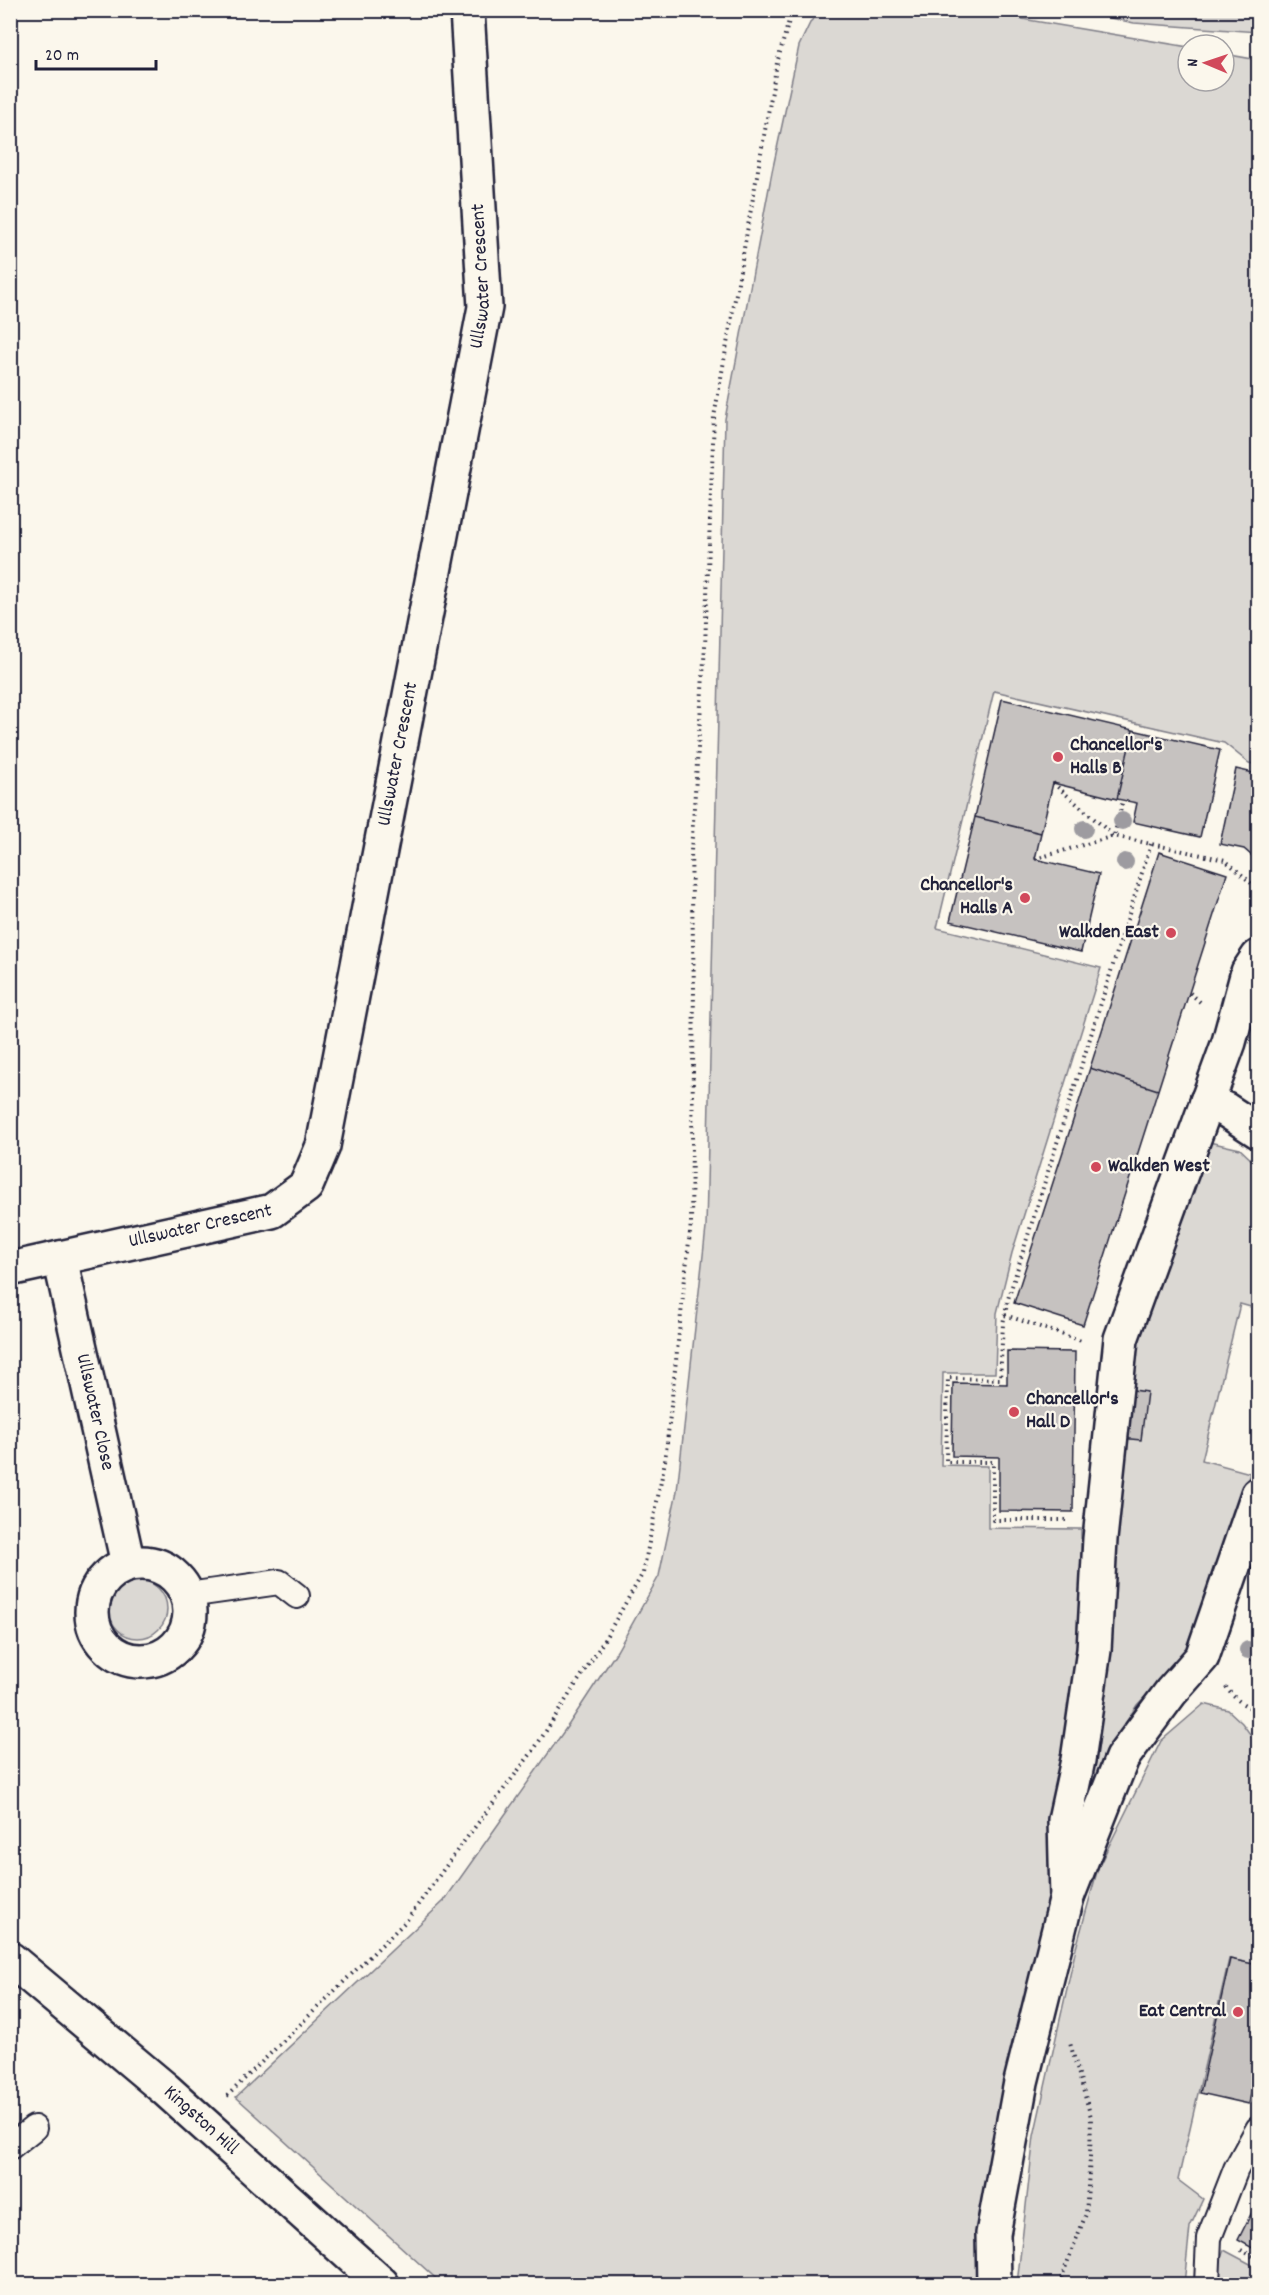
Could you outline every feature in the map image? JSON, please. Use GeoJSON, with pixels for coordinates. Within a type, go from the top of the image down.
{"type":"FeatureCollection","features":[{"type":"Feature","properties":{"kind":"street","name":"Ullswater Crescent"},"geometry":{"type":"LineString","coordinates":[[10,1269],[272,1211],[306,1186],[323,1146],[484,307],[467,10]]}},
{"type":"Feature","properties":{"kind":"street"},"geometry":{"type":"LineString","coordinates":[[1067,1897],[1065,1820],[1078,1760],[1094,1650],[1102,1520],[1121,1339],[1229,1042],[1248,972],[1258,957]]}},
{"type":"Feature","properties":{"kind":"street"},"geometry":{"type":"LineString","coordinates":[[1207,1101],[1226,1110],[1258,1131]]}},
{"type":"Feature","properties":{"kind":"street","name":"Ullswater Close"},"geometry":{"type":"LineString","coordinates":[[60,1258],[128,1564]]}},
{"type":"Feature","properties":{"kind":"street"},"geometry":{"type":"LineString","coordinates":[[994,2284],[993,2234],[1021,2082],[1067,1897],[1122,1758],[1171,1692],[1202,1657],[1258,1494]]}},
{"type":"Feature","properties":{"kind":"street"},"geometry":{"type":"LineString","coordinates":[[142,1563],[162,1567],[176,1577],[188,1595],[191,1612],[188,1629],[180,1644],[167,1655],[153,1661],[135,1662],[113,1653],[100,1641],[93,1626],[91,1613],[94,1596],[107,1576],[128,1564],[142,1563]]}},
{"type":"Feature","properties":{"kind":"street","name":"Kingston Hill"},"geometry":{"type":"LineString","coordinates":[[12,1961],[165,2089],[382,2284]]}},
{"type":"Feature","properties":{"kind":"lane"},"geometry":{"type":"LineString","coordinates":[[188,1595],[279,1582],[297,1596]]}},
{"type":"Feature","properties":{"kind":"lane"},"geometry":{"type":"LineString","coordinates":[[10,2147],[34,2128]]}},
{"type":"Feature","properties":{"kind":"lane"},"geometry":{"type":"LineString","coordinates":[[1208,2284],[1209,2238],[1236,2169],[1258,2128]]}},
{"type":"Feature","properties":{"kind":"path"},"geometry":{"type":"LineString","coordinates":[[224,2099],[407,1920],[533,1751],[600,1647],[643,1573],[665,1461],[691,1223],[694,989],[692,851],[705,646],[714,417],[777,63],[792,10]]}},
{"type":"Feature","properties":{"kind":"path"},"geometry":{"type":"LineString","coordinates":[[1053,783],[1114,836]]}},
{"type":"Feature","properties":{"kind":"path"},"geometry":{"type":"LineString","coordinates":[[1114,836],[1123,800]]}},
{"type":"Feature","properties":{"kind":"path"},"geometry":{"type":"LineString","coordinates":[[1035,859],[1114,836],[1225,861],[1258,889]]}},
{"type":"Feature","properties":{"kind":"path"},"geometry":{"type":"LineString","coordinates":[[1102,1520],[993,1520],[993,1462],[946,1462],[948,1378],[1000,1379],[1005,1315],[1029,1229],[1151,844]]}},
{"type":"Feature","properties":{"kind":"path"},"geometry":{"type":"LineString","coordinates":[[1005,1315],[1119,1354]]}},
{"type":"Feature","properties":{"kind":"path"},"geometry":{"type":"LineString","coordinates":[[1251,1661],[1258,1627]]}},
{"type":"Feature","properties":{"kind":"path"},"geometry":{"type":"LineString","coordinates":[[1227,1684],[1224,1686],[1231,1695],[1252,1709],[1258,1710]]}},
{"type":"Feature","properties":{"kind":"path"},"geometry":{"type":"LineString","coordinates":[[1059,2284],[1086,2214],[1090,2158],[1091,2118],[1068,2036]]}},
{"type":"Feature","properties":{"kind":"path"},"geometry":{"type":"LineString","coordinates":[[1245,2252],[1258,2259]]}},
{"type":"Feature","properties":{"kind":"shaded area"},"geometry":{"type":"Polygon","coordinates":[[[822,11],[975,11],[1176,45],[1176,93],[1236,93],[1236,56],[1258,60],[1258,765],[1249,763],[1224,743],[994,691],[937,928],[1101,968],[1012,1253],[997,1313],[995,1373],[943,1373],[941,1465],[988,1466],[988,1528],[1081,1529],[1082,1639],[1066,1749],[1048,1823],[1049,1894],[1009,2078],[981,2284],[442,2284],[236,2097],[444,1901],[569,1724],[617,1651],[659,1576],[677,1491],[706,1228],[725,419],[772,172],[799,46],[811,21],[822,11]]]}},
{"type":"Feature","properties":{"kind":"shaded area"},"geometry":{"type":"Polygon","coordinates":[[[1077,11],[1258,11],[1258,32],[1134,23],[1077,11]]]}},
{"type":"Feature","properties":{"kind":"shaded area"},"geometry":{"type":"Polygon","coordinates":[[[1209,1142],[1240,1149],[1258,1166],[1258,1309],[1240,1304],[1202,1460],[1250,1473],[1192,1643],[1171,1670],[1137,1705],[1116,1738],[1086,1808],[1131,1357],[1209,1142]]]}},
{"type":"Feature","properties":{"kind":"shaded area"},"geometry":{"type":"Polygon","coordinates":[[[138,1580],[154,1585],[162,1593],[167,1609],[162,1625],[154,1633],[138,1638],[122,1633],[114,1625],[109,1609],[114,1593],[122,1585],[138,1580]]]}},
{"type":"Feature","properties":{"kind":"shaded area"},"geometry":{"type":"Polygon","coordinates":[[[1204,1704],[1228,1710],[1242,1723],[1258,1745],[1258,1817],[1252,1846],[1258,1848],[1258,1965],[1229,1959],[1178,2180],[1203,2199],[1190,2227],[1184,2284],[1017,2284],[1034,2136],[1076,1948],[1098,1868],[1161,1741],[1204,1704]]]}},
{"type":"Feature","properties":{"kind":"shaded area"},"geometry":{"type":"Polygon","coordinates":[[[1224,2250],[1258,2268],[1258,2284],[1215,2284],[1217,2268],[1224,2250]]]}},
{"type":"Feature","properties":{"kind":"building","name":"Chancellor's Halls B"},"geometry":{"type":"Polygon","coordinates":[[[1002,699],[1133,730],[1117,799],[1053,783],[1041,833],[975,817],[1002,699]]]}},
{"type":"Feature","properties":{"kind":"building"},"geometry":{"type":"Polygon","coordinates":[[[1133,730],[1220,750],[1200,837],[1133,822],[1137,803],[1117,799],[1133,730]]]}},
{"type":"Feature","properties":{"kind":"building"},"geometry":{"type":"Polygon","coordinates":[[[1236,769],[1258,774],[1258,861],[1244,849],[1220,844],[1236,769]]]}},
{"type":"Feature","properties":{"kind":"building","name":"Chancellor's Halls A"},"geometry":{"type":"Polygon","coordinates":[[[975,817],[1041,833],[1035,859],[1099,874],[1081,952],[950,921],[975,817]]]}},
{"type":"Feature","properties":{"kind":"building","name":"Walkden East"},"geometry":{"type":"Polygon","coordinates":[[[1159,852],[1227,874],[1158,1090],[1090,1068],[1159,852]]]}},
{"type":"Feature","properties":{"kind":"building","name":"Walkden West"},"geometry":{"type":"Polygon","coordinates":[[[1090,1068],[1158,1090],[1083,1325],[1014,1303],[1090,1068]]]}},
{"type":"Feature","properties":{"kind":"building","name":"Chancellor's Hall D"},"geometry":{"type":"Polygon","coordinates":[[[1007,1351],[1075,1352],[1073,1512],[999,1511],[999,1457],[952,1456],[953,1383],[1007,1384],[1007,1351]]]}},
{"type":"Feature","properties":{"kind":"building"},"geometry":{"type":"Polygon","coordinates":[[[1126,1389],[1147,1392],[1141,1440],[1120,1438],[1126,1389]]]}},
{"type":"Feature","properties":{"kind":"building"},"geometry":{"type":"Polygon","coordinates":[[[1258,1817],[1258,1848],[1252,1847],[1258,1817]]]}},
{"type":"Feature","properties":{"kind":"building","name":"Eat Central"},"geometry":{"type":"Polygon","coordinates":[[[1230,1959],[1258,1965],[1258,2058],[1249,2104],[1200,2093],[1230,1959]]]}},
{"type":"Feature","properties":{"kind":"building"},"geometry":{"type":"Polygon","coordinates":[[[1258,2200],[1258,2251],[1238,2240],[1258,2200]]]}},
{"type":"Feature","properties":{"kind":"place","name":"Chancellor's Halls B"},"geometry":{"type":"Point","coordinates":[1058,757]}},
{"type":"Feature","properties":{"kind":"place","name":"Chancellor's Halls A"},"geometry":{"type":"Point","coordinates":[1025,898]}},
{"type":"Feature","properties":{"kind":"place","name":"Walkden East"},"geometry":{"type":"Point","coordinates":[1171,933]}},
{"type":"Feature","properties":{"kind":"place","name":"Walkden West"},"geometry":{"type":"Point","coordinates":[1096,1167]}},
{"type":"Feature","properties":{"kind":"place","name":"Chancellor's Hall D"},"geometry":{"type":"Point","coordinates":[1014,1412]}},
{"type":"Feature","properties":{"kind":"place","name":"Eat Central"},"geometry":{"type":"Point","coordinates":[1238,2012]}}]}
